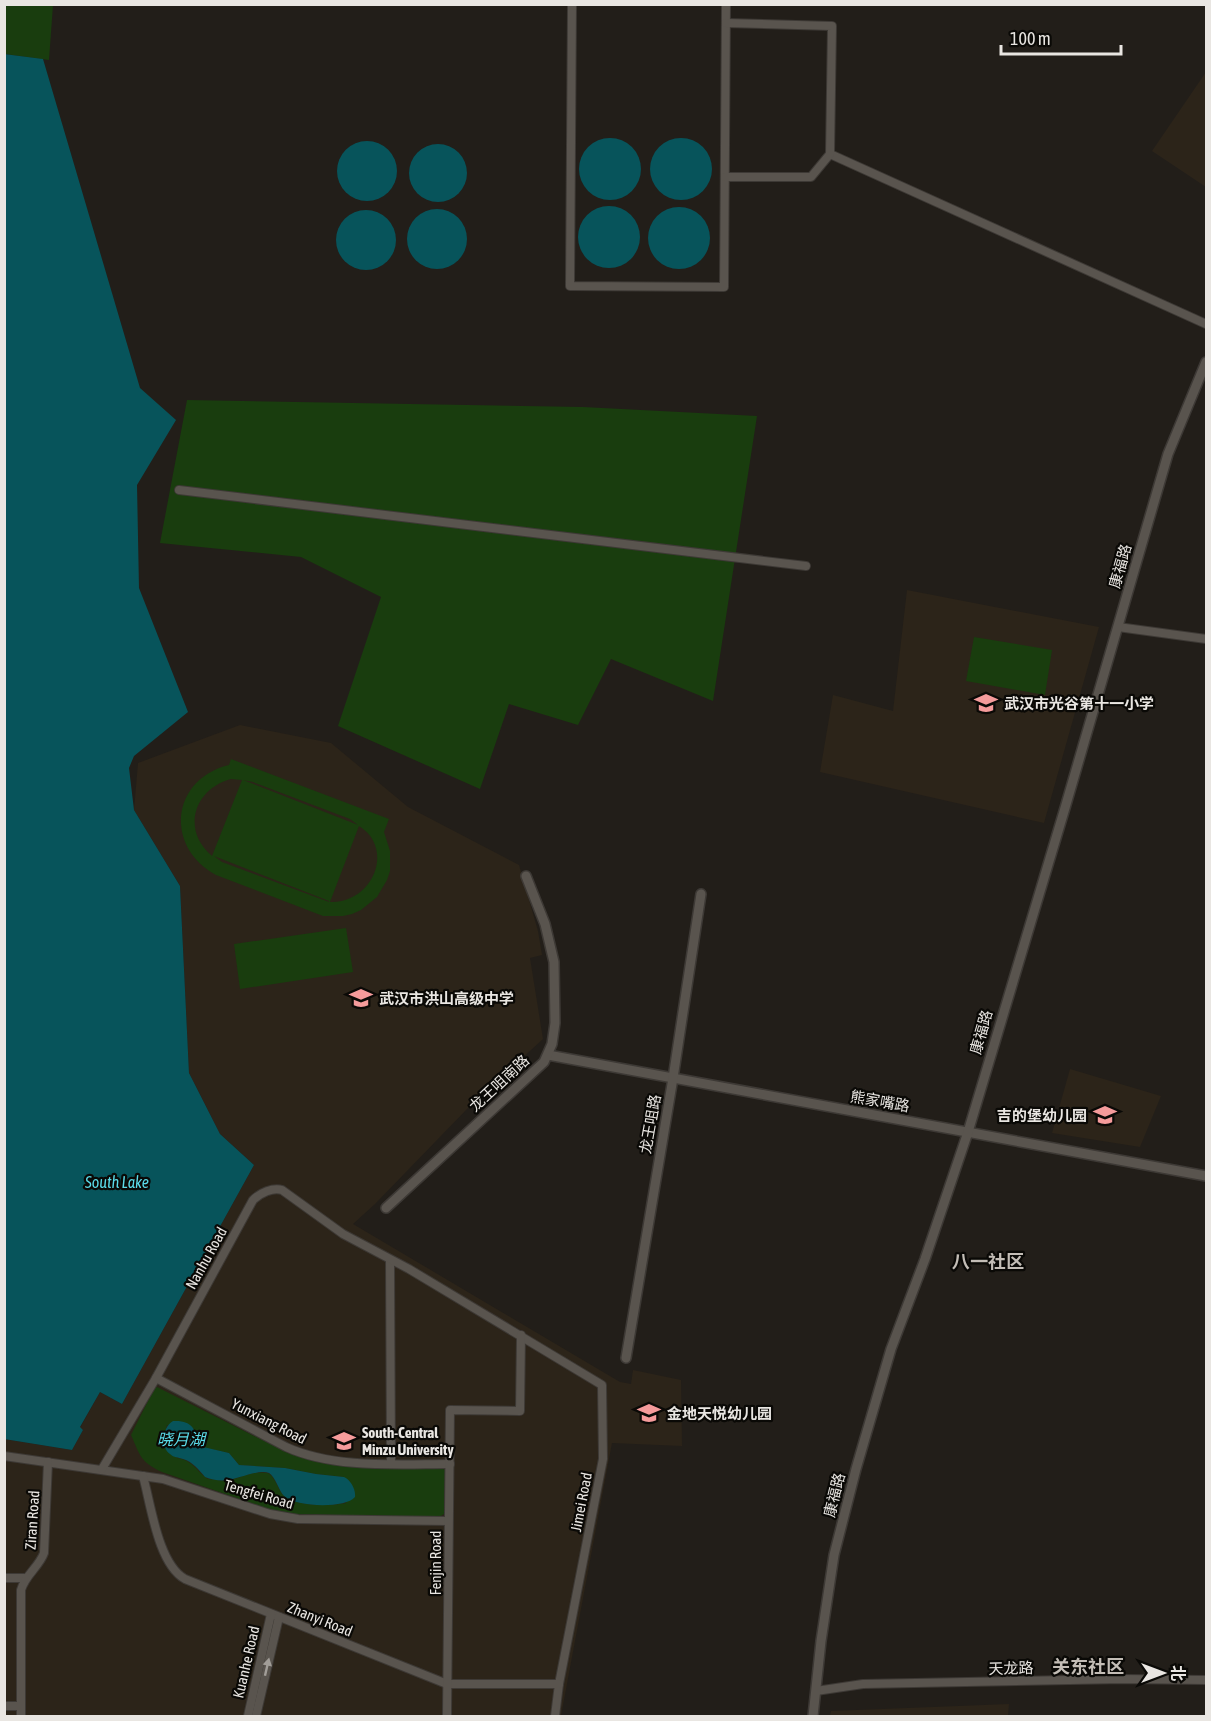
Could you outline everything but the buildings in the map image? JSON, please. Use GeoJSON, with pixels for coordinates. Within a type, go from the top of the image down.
{"type":"FeatureCollection","features":[{"type":"Feature","properties":{"kind":"street"},"geometry":{"type":"LineString","coordinates":[[572,4],[570,286],[724,287],[726,4]]}},
{"type":"Feature","properties":{"kind":"street"},"geometry":{"type":"LineString","coordinates":[[725,177],[811,177],[830,154],[832,26],[726,23]]}},
{"type":"Feature","properties":{"kind":"street"},"geometry":{"type":"LineString","coordinates":[[830,154],[1206,324]]}},
{"type":"Feature","properties":{"kind":"street","name":"康福路"},"geometry":{"type":"LineString","coordinates":[[813,1716],[820,1641],[834,1555],[855,1469],[891,1349],[925,1259],[968,1132],[1167,454],[1206,362]]}},
{"type":"Feature","properties":{"kind":"street"},"geometry":{"type":"LineString","coordinates":[[179,490],[806,566]]}},
{"type":"Feature","properties":{"kind":"street"},"geometry":{"type":"LineString","coordinates":[[1118,627],[1206,639]]}},
{"type":"Feature","properties":{"kind":"street","name":"龙王咀南路"},"geometry":{"type":"LineString","coordinates":[[386,1208],[544,1062],[548,1055],[555,1023],[554,962],[545,924],[526,876]]}},
{"type":"Feature","properties":{"kind":"street","name":"龙王咀路"},"geometry":{"type":"LineString","coordinates":[[626,1358],[701,894]]}},
{"type":"Feature","properties":{"kind":"street","name":"熊家嘴路"},"geometry":{"type":"LineString","coordinates":[[548,1055],[1206,1176]]}},
{"type":"Feature","properties":{"kind":"street","name":"Nanhu Road"},"geometry":{"type":"LineString","coordinates":[[102,1469],[156,1378],[253,1200],[275,1189],[282,1190],[343,1234],[521,1335]]}},
{"type":"Feature","properties":{"kind":"street"},"geometry":{"type":"LineString","coordinates":[[390,1260],[391,1464]]}},
{"type":"Feature","properties":{"kind":"street","name":"Fenjin Road"},"geometry":{"type":"LineString","coordinates":[[447,1716],[450,1410],[520,1411],[521,1335]]}},
{"type":"Feature","properties":{"kind":"street","name":"Jimei Road"},"geometry":{"type":"LineString","coordinates":[[521,1335],[602,1385],[603,1460],[559,1684],[555,1716]]}},
{"type":"Feature","properties":{"kind":"street","name":"Yunxiang Road"},"geometry":{"type":"LineString","coordinates":[[156,1378],[286,1447],[305,1454],[331,1460],[391,1464],[450,1464]]}},
{"type":"Feature","properties":{"kind":"street","name":"Tengfei Road"},"geometry":{"type":"LineString","coordinates":[[4,1456],[102,1469],[174,1482],[270,1514],[291,1518],[448,1521]]}},
{"type":"Feature","properties":{"kind":"street","name":"Ziran Road"},"geometry":{"type":"LineString","coordinates":[[21,1716],[21,1590],[26,1578],[40,1562],[46,1547],[48,1462]]}},
{"type":"Feature","properties":{"kind":"street","name":"Zhanyi Road"},"geometry":{"type":"LineString","coordinates":[[143,1476],[162,1550],[177,1574],[191,1582],[447,1684],[559,1684]]}},
{"type":"Feature","properties":{"kind":"street"},"geometry":{"type":"LineString","coordinates":[[4,1578],[26,1578]]}},
{"type":"Feature","properties":{"kind":"street","name":"Kuanhe Road"},"geometry":{"type":"LineString","coordinates":[[248,1716],[275,1616]]}},
{"type":"Feature","properties":{"kind":"street","name":"Kuanhe Road"},"geometry":{"type":"LineString","coordinates":[[256,1716],[275,1616]]}},
{"type":"Feature","properties":{"kind":"street","name":"天龙路"},"geometry":{"type":"LineString","coordinates":[[816,1691],[864,1684],[1122,1679],[1206,1680]]}},
{"type":"Feature","properties":{"kind":"street"},"geometry":{"type":"LineString","coordinates":[[4,1706],[21,1706]]}},
{"type":"Feature","properties":{"kind":"shaded area"},"geometry":{"type":"Polygon","coordinates":[[[1206,72],[1206,187],[1152,151],[1206,72]]]}},
{"type":"Feature","properties":{"kind":"shaded area","name":"武汉市光谷第十一小学"},"geometry":{"type":"Polygon","coordinates":[[[907,590],[1099,627],[1044,823],[820,772],[833,695],[893,711],[907,590]]]}},
{"type":"Feature","properties":{"kind":"shaded area","name":"South-Central Minzu University"},"geometry":{"type":"Polygon","coordinates":[[[240,725],[331,743],[408,807],[519,865],[538,931],[542,955],[530,958],[543,1039],[467,1109],[353,1224],[620,1382],[631,1384],[633,1370],[681,1380],[682,1446],[612,1443],[561,1716],[5,1716],[4,1439],[72,1450],[83,1430],[80,1428],[100,1392],[122,1404],[254,1165],[220,1134],[189,1073],[180,886],[134,810],[138,763],[240,725]]]}},
{"type":"Feature","properties":{"kind":"shaded area","name":"吉的堡幼儿园"},"geometry":{"type":"Polygon","coordinates":[[[1070,1069],[1161,1096],[1140,1147],[1052,1133],[1070,1069]]]}},
{"type":"Feature","properties":{"kind":"shaded area"},"geometry":{"type":"Polygon","coordinates":[[[1009,1704],[1008,1716],[830,1716],[831,1711],[1009,1704]]]}},
{"type":"Feature","properties":{"kind":"green space"},"geometry":{"type":"Polygon","coordinates":[[[5,5],[53,5],[49,60],[5,54],[5,5]]]}},
{"type":"Feature","properties":{"kind":"green space"},"geometry":{"type":"Polygon","coordinates":[[[187,400],[583,407],[757,416],[713,701],[611,659],[578,725],[509,704],[480,789],[338,726],[381,597],[301,557],[160,543],[187,400]]]}},
{"type":"Feature","properties":{"kind":"green space"},"geometry":{"type":"Polygon","coordinates":[[[974,637],[1052,650],[1045,695],[966,681],[974,637]]]}},
{"type":"Feature","properties":{"kind":"green space"},"geometry":{"type":"Polygon","coordinates":[[[231,759],[389,819],[384,832],[390,851],[390,871],[377,897],[352,914],[323,916],[216,875],[199,863],[188,848],[182,832],[181,815],[186,799],[195,784],[210,773],[229,765],[231,759]],[[231,779],[218,784],[201,801],[196,812],[195,823],[202,846],[212,856],[242,780],[231,779]],[[243,780],[358,825],[350,819],[243,780]],[[359,826],[330,902],[345,900],[357,894],[367,885],[374,873],[377,861],[376,848],[370,836],[359,826]],[[214,856],[222,862],[329,902],[214,856]]]}},
{"type":"Feature","properties":{"kind":"green space"},"geometry":{"type":"Polygon","coordinates":[[[346,928],[353,972],[240,989],[234,944],[346,928]]]}},
{"type":"Feature","properties":{"kind":"green space"},"geometry":{"type":"Polygon","coordinates":[[[157,1387],[288,1453],[306,1459],[344,1465],[440,1467],[445,1470],[444,1514],[439,1517],[288,1514],[162,1472],[145,1461],[131,1435],[157,1387]],[[167,1425],[164,1437],[177,1458],[191,1463],[208,1479],[226,1481],[262,1472],[274,1479],[283,1495],[296,1502],[323,1505],[346,1503],[344,1477],[285,1468],[239,1465],[229,1453],[201,1447],[198,1435],[167,1425]]]}},
{"type":"Feature","properties":{"kind":"water","name":"South Lake"},"geometry":{"type":"Polygon","coordinates":[[[4,54],[43,59],[140,388],[176,420],[137,485],[139,588],[188,712],[134,756],[129,768],[134,810],[180,886],[189,1073],[220,1134],[254,1165],[122,1404],[100,1392],[80,1427],[83,1430],[72,1450],[4,1439],[4,54]]]}},
{"type":"Feature","properties":{"kind":"water"},"geometry":{"type":"Polygon","coordinates":[[[604,138],[616,138],[632,147],[639,157],[641,169],[639,181],[632,191],[616,200],[604,200],[593,195],[584,186],[579,175],[579,163],[584,152],[593,143],[604,138]]]}},
{"type":"Feature","properties":{"kind":"water"},"geometry":{"type":"Polygon","coordinates":[[[675,138],[687,138],[703,147],[710,157],[712,169],[710,181],[703,191],[687,200],[675,200],[664,195],[655,186],[650,175],[650,163],[655,152],[664,143],[675,138]]]}},
{"type":"Feature","properties":{"kind":"water"},"geometry":{"type":"Polygon","coordinates":[[[367,141],[384,146],[392,154],[397,171],[392,188],[384,196],[367,201],[350,196],[342,188],[337,171],[342,154],[350,146],[367,141]]]}},
{"type":"Feature","properties":{"kind":"water"},"geometry":{"type":"Polygon","coordinates":[[[432,144],[444,144],[459,152],[467,167],[467,179],[459,194],[444,202],[432,202],[417,194],[409,179],[409,167],[417,152],[432,144]]]}},
{"type":"Feature","properties":{"kind":"water"},"geometry":{"type":"Polygon","coordinates":[[[609,206],[631,215],[640,237],[631,259],[609,268],[587,259],[578,237],[587,215],[609,206]]]}},
{"type":"Feature","properties":{"kind":"water"},"geometry":{"type":"Polygon","coordinates":[[[679,207],[696,212],[701,216],[705,221],[710,238],[705,255],[701,260],[696,264],[679,269],[662,264],[657,260],[653,255],[648,238],[653,221],[657,216],[662,212],[679,207]]]}},
{"type":"Feature","properties":{"kind":"water"},"geometry":{"type":"Polygon","coordinates":[[[431,209],[443,209],[454,214],[462,222],[467,239],[465,251],[454,264],[443,269],[431,269],[420,264],[412,256],[407,245],[407,233],[412,222],[420,214],[431,209]]]}},
{"type":"Feature","properties":{"kind":"water"},"geometry":{"type":"Polygon","coordinates":[[[366,210],[383,215],[391,223],[396,240],[391,257],[383,265],[366,270],[349,265],[341,257],[336,240],[341,223],[349,215],[366,210]]]}},
{"type":"Feature","properties":{"kind":"water","name":"晓月湖"},"geometry":{"type":"Polygon","coordinates":[[[173,1421],[189,1424],[194,1430],[199,1446],[229,1453],[239,1465],[285,1468],[344,1477],[353,1486],[355,1497],[350,1501],[331,1505],[309,1504],[290,1500],[284,1496],[269,1473],[260,1472],[225,1480],[205,1477],[190,1462],[173,1456],[164,1446],[165,1432],[173,1421]]]}},
{"type":"Feature","properties":{"kind":"place","name":"武汉市光谷第十一小学"},"geometry":{"type":"Point","coordinates":[986,703]}},
{"type":"Feature","properties":{"kind":"place","name":"武汉市洪山高级中学"},"geometry":{"type":"Point","coordinates":[361,998]}},
{"type":"Feature","properties":{"kind":"place","name":"吉的堡幼儿园"},"geometry":{"type":"Point","coordinates":[1105,1115]}},
{"type":"Feature","properties":{"kind":"place","name":"金地天悦幼儿园"},"geometry":{"type":"Point","coordinates":[649,1413]}},
{"type":"Feature","properties":{"kind":"place","name":"South-Central Minzu University"},"geometry":{"type":"Point","coordinates":[344,1441]}},
{"type":"Feature","properties":{"kind":"district","name":"八一社区"},"geometry":{"type":"Point","coordinates":[988,1261]}},
{"type":"Feature","properties":{"kind":"district","name":"关东社区"},"geometry":{"type":"Point","coordinates":[1088,1666]}}]}
